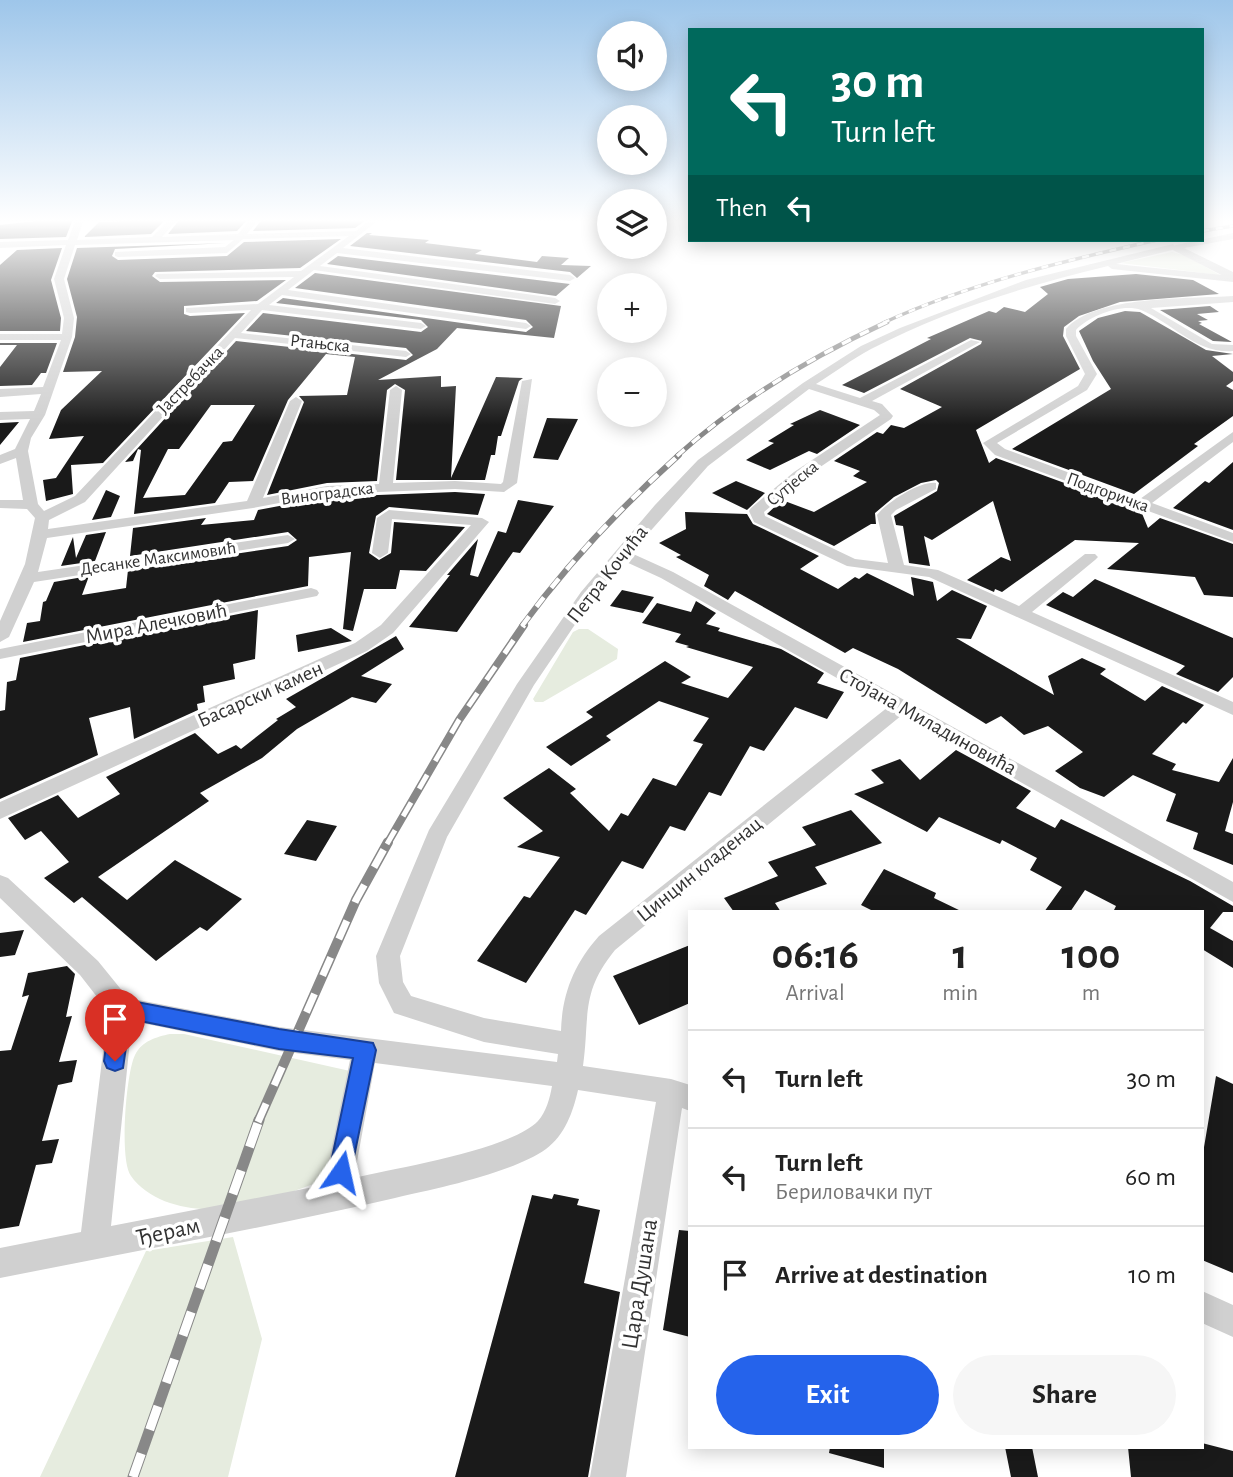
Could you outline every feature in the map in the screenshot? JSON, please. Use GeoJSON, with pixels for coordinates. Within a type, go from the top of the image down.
{"type":"FeatureCollection","features":[{"type":"Feature","properties":{"kind":"street"},"geometry":{"type":"LineString","coordinates":[[0,637],[28,578],[38,519],[21,451],[25,438],[39,415],[67,337],[69,318],[61,288]]}},
{"type":"Feature","properties":{"kind":"street","name":"Јастребачка"},"geometry":{"type":"LineString","coordinates":[[38,519],[80,499],[187,382],[261,307],[286,288]]}},
{"type":"Feature","properties":{"kind":"street"},"geometry":{"type":"LineString","coordinates":[[450,288],[555,301]]}},
{"type":"Feature","properties":{"kind":"street","name":"Петра Кочића"},"geometry":{"type":"LineString","coordinates":[[573,1045],[484,1030],[403,1005],[391,983],[388,956],[407,905],[450,814],[526,684],[587,595],[703,463],[807,385],[865,348],[959,307],[1012,288]]}},
{"type":"Feature","properties":{"kind":"street"},"geometry":{"type":"LineString","coordinates":[[281,292],[526,326]]}},
{"type":"Feature","properties":{"kind":"street"},"geometry":{"type":"LineString","coordinates":[[197,299],[188,314],[261,307],[421,327]]}},
{"type":"Feature","properties":{"kind":"street"},"geometry":{"type":"LineString","coordinates":[[1141,306],[1233,299]]}},
{"type":"Feature","properties":{"kind":"street"},"geometry":{"type":"LineString","coordinates":[[1212,300],[1233,311]]}},
{"type":"Feature","properties":{"kind":"street"},"geometry":{"type":"LineString","coordinates":[[1141,306],[1210,347],[1233,348]]}},
{"type":"Feature","properties":{"kind":"street","name":"Подгоричка"},"geometry":{"type":"LineString","coordinates":[[1141,306],[1109,309],[1079,321],[1071,329],[1071,336],[1090,374],[1083,388],[992,440],[990,446],[1233,538]]}},
{"type":"Feature","properties":{"kind":"street","name":"Ртањска"},"geometry":{"type":"LineString","coordinates":[[234,335],[406,354]]}},
{"type":"Feature","properties":{"kind":"street"},"geometry":{"type":"LineString","coordinates":[[0,337],[67,337]]}},
{"type":"Feature","properties":{"kind":"street"},"geometry":{"type":"LineString","coordinates":[[861,402],[975,342]]}},
{"type":"Feature","properties":{"kind":"street","name":"Виноградска"},"geometry":{"type":"LineString","coordinates":[[38,519],[253,504],[327,490],[386,486],[455,485],[494,489],[508,486],[528,381]]}},
{"type":"Feature","properties":{"kind":"street","name":"Сутјеска"},"geometry":{"type":"LineString","coordinates":[[807,385],[861,402],[883,411],[886,417],[852,436],[799,475],[755,514],[759,519],[852,564],[932,573],[1232,708]]}},
{"type":"Feature","properties":{"kind":"street"},"geometry":{"type":"LineString","coordinates":[[0,393],[48,390]]}},
{"type":"Feature","properties":{"kind":"street"},"geometry":{"type":"LineString","coordinates":[[386,486],[396,390]]}},
{"type":"Feature","properties":{"kind":"street"},"geometry":{"type":"LineString","coordinates":[[253,504],[296,401]]}},
{"type":"Feature","properties":{"kind":"street"},"geometry":{"type":"LineString","coordinates":[[0,416],[39,415]]}},
{"type":"Feature","properties":{"kind":"street"},"geometry":{"type":"LineString","coordinates":[[1142,504],[1233,436]]}},
{"type":"Feature","properties":{"kind":"street"},"geometry":{"type":"LineString","coordinates":[[0,460],[21,451]]}},
{"type":"Feature","properties":{"kind":"street"},"geometry":{"type":"LineString","coordinates":[[897,568],[884,514],[888,509],[931,485]]}},
{"type":"Feature","properties":{"kind":"street"},"geometry":{"type":"LineString","coordinates":[[0,504],[38,519]]}},
{"type":"Feature","properties":{"kind":"street"},"geometry":{"type":"LineString","coordinates":[[380,553],[384,518],[389,514],[482,522]]}},
{"type":"Feature","properties":{"kind":"street","name":"Басарски камен"},"geometry":{"type":"LineString","coordinates":[[0,811],[361,647],[387,629],[482,522]]}},
{"type":"Feature","properties":{"kind":"street","name":"Десанке Максимовић"},"geometry":{"type":"LineString","coordinates":[[28,578],[288,539]]}},
{"type":"Feature","properties":{"kind":"street","name":"Стојана Миладиновића"},"geometry":{"type":"LineString","coordinates":[[621,554],[667,575],[1233,892]]}},
{"type":"Feature","properties":{"kind":"street"},"geometry":{"type":"LineString","coordinates":[[1022,612],[1090,557]]}},
{"type":"Feature","properties":{"kind":"street","name":"Мира Алечковић"},"geometry":{"type":"LineString","coordinates":[[0,654],[311,593]]}},
{"type":"Feature","properties":{"kind":"street","name":"Цинцин кладенац"},"geometry":{"type":"LineString","coordinates":[[568,1076],[573,1045],[574,1007],[579,988],[596,956],[607,943],[901,706]]}},
{"type":"Feature","properties":{"kind":"street"},"geometry":{"type":"LineString","coordinates":[[0,884],[47,932],[89,968],[121,1008],[94,1246]]}},
{"type":"Feature","properties":{"kind":"street","name":"Цара Душана"},"geometry":{"type":"LineString","coordinates":[[121,1008],[279,1039],[568,1076],[680,1095],[608,1477]]}},
{"type":"Feature","properties":{"kind":"street"},"geometry":{"type":"LineString","coordinates":[[365,1050],[336,1197],[498,1156],[535,1142],[554,1122],[568,1076]]}},
{"type":"Feature","properties":{"kind":"street","name":"Ђерам"},"geometry":{"type":"LineString","coordinates":[[0,1264],[336,1197]]}},
{"type":"Feature","properties":{"kind":"street"},"geometry":{"type":"LineString","coordinates":[[1204,1308],[1233,1321]]}},
{"type":"Feature","properties":{"kind":"shaded area"},"geometry":{"type":"Polygon","coordinates":[[[588,629],[618,649],[617,659],[543,702],[535,702],[533,699],[573,632],[588,629]]]}},
{"type":"Feature","properties":{"kind":"shaded area"},"geometry":{"type":"Polygon","coordinates":[[[184,1034],[350,1071],[331,1178],[270,1199],[223,1209],[197,1209],[175,1205],[155,1197],[138,1184],[127,1167],[125,1153],[129,1079],[138,1050],[155,1038],[184,1034]]]}},
{"type":"Feature","properties":{"kind":"shaded area"},"geometry":{"type":"Polygon","coordinates":[[[233,1237],[262,1339],[228,1477],[40,1477],[146,1251],[233,1237]]]}},
{"type":"Feature","properties":{"kind":"building"},"geometry":{"type":"Polygon","coordinates":[[[0,288],[53,288],[61,318],[60,331],[0,331],[0,288]]]}},
{"type":"Feature","properties":{"kind":"building"},"geometry":{"type":"Polygon","coordinates":[[[69,288],[275,288],[257,301],[184,306],[184,314],[190,316],[245,313],[103,463],[71,465],[73,494],[46,501],[43,480],[56,478],[84,436],[49,439],[61,410],[102,371],[63,372],[75,337],[77,317],[69,288]]]}},
{"type":"Feature","properties":{"kind":"building"},"geometry":{"type":"Polygon","coordinates":[[[295,288],[426,288],[561,306],[554,338],[457,328],[437,349],[378,380],[441,376],[441,387],[456,386],[451,478],[496,377],[523,378],[519,381],[501,436],[498,436],[495,455],[491,455],[485,480],[396,480],[405,390],[395,384],[387,390],[377,481],[327,483],[267,495],[304,402],[299,396],[347,395],[355,357],[326,354],[288,400],[253,481],[229,482],[215,503],[134,514],[141,450],[138,449],[133,461],[125,462],[236,341],[406,360],[413,355],[406,348],[246,331],[263,313],[421,332],[428,327],[421,320],[276,303],[283,298],[526,332],[533,327],[526,320],[295,288]],[[211,405],[179,449],[168,449],[143,498],[185,495],[223,442],[232,441],[255,405],[211,405]]]}},
{"type":"Feature","properties":{"kind":"building"},"geometry":{"type":"Polygon","coordinates":[[[498,288],[565,288],[556,296],[498,288]]]}},
{"type":"Feature","properties":{"kind":"building"},"geometry":{"type":"Polygon","coordinates":[[[1041,288],[1208,288],[1219,294],[1120,302],[1079,316],[1064,327],[1063,336],[1080,369],[976,430],[989,463],[996,458],[1141,511],[1148,528],[1160,518],[1233,544],[1233,597],[1204,595],[1195,577],[1107,569],[1139,543],[1075,540],[1002,592],[995,589],[994,592],[967,580],[1001,557],[1011,561],[993,501],[932,540],[924,536],[930,566],[909,563],[903,526],[896,525],[894,516],[937,491],[939,483],[936,480],[921,483],[894,497],[875,513],[876,524],[871,524],[834,546],[767,514],[782,500],[814,512],[867,482],[853,476],[860,471],[834,461],[877,432],[883,434],[891,425],[904,428],[942,407],[900,389],[982,341],[970,338],[864,393],[842,385],[931,339],[927,338],[989,311],[996,313],[1004,307],[1025,312],[1048,294],[1041,288]]]}},
{"type":"Feature","properties":{"kind":"building"},"geometry":{"type":"Polygon","coordinates":[[[1210,306],[1219,312],[1197,314],[1208,320],[1198,321],[1202,323],[1199,324],[1232,342],[1213,341],[1160,310],[1210,306]]]}},
{"type":"Feature","properties":{"kind":"building"},"geometry":{"type":"Polygon","coordinates":[[[1125,311],[1140,312],[1206,350],[1233,354],[1212,356],[1233,372],[1233,381],[1226,386],[1233,390],[1233,416],[1194,444],[1198,446],[1134,494],[1012,449],[1111,389],[1093,361],[1079,331],[1098,318],[1125,311]]]}},
{"type":"Feature","properties":{"kind":"building"},"geometry":{"type":"Polygon","coordinates":[[[0,343],[57,343],[46,373],[41,373],[32,385],[0,386],[0,367],[17,345],[0,343]]]}},
{"type":"Feature","properties":{"kind":"building"},"geometry":{"type":"Polygon","coordinates":[[[820,410],[860,425],[817,454],[809,451],[770,470],[746,460],[774,443],[768,441],[794,425],[790,424],[820,410]]]}},
{"type":"Feature","properties":{"kind":"building"},"geometry":{"type":"Polygon","coordinates":[[[547,418],[578,419],[558,460],[533,458],[547,418]]]}},
{"type":"Feature","properties":{"kind":"building"},"geometry":{"type":"Polygon","coordinates":[[[19,422],[0,445],[0,423],[19,422]]]}},
{"type":"Feature","properties":{"kind":"building"},"geometry":{"type":"Polygon","coordinates":[[[1233,462],[1233,530],[1173,508],[1205,481],[1209,483],[1233,462]]]}},
{"type":"Feature","properties":{"kind":"building"},"geometry":{"type":"Polygon","coordinates":[[[736,481],[765,493],[747,510],[712,493],[736,481]]]}},
{"type":"Feature","properties":{"kind":"building"},"geometry":{"type":"Polygon","coordinates":[[[106,490],[120,496],[111,517],[92,520],[106,490]]]}},
{"type":"Feature","properties":{"kind":"building"},"geometry":{"type":"Polygon","coordinates":[[[455,492],[485,494],[478,515],[389,507],[376,516],[369,553],[379,560],[391,553],[394,522],[465,527],[426,571],[400,570],[396,589],[364,589],[353,631],[343,629],[351,552],[309,557],[308,586],[23,642],[27,623],[40,621],[43,602],[46,601],[54,582],[89,576],[82,595],[126,588],[128,570],[288,546],[297,540],[288,532],[130,556],[133,528],[206,518],[201,525],[254,520],[258,510],[327,497],[455,492]]]}},
{"type":"Feature","properties":{"kind":"building"},"geometry":{"type":"Polygon","coordinates":[[[518,500],[554,506],[520,553],[513,552],[457,632],[409,627],[450,575],[447,575],[478,539],[470,575],[478,577],[498,531],[506,533],[518,500]]]}},
{"type":"Feature","properties":{"kind":"building"},"geometry":{"type":"Polygon","coordinates":[[[685,512],[747,514],[753,524],[819,556],[800,569],[838,589],[855,577],[859,579],[867,573],[914,596],[911,577],[933,582],[937,601],[952,590],[987,606],[971,639],[956,638],[1054,695],[1048,676],[1082,658],[1106,669],[1100,674],[1145,701],[1162,686],[1204,705],[1152,754],[1176,764],[1172,770],[1219,782],[1233,758],[1233,802],[1225,831],[1233,834],[1233,865],[1193,849],[1198,833],[1166,821],[1176,794],[1133,775],[1104,797],[1080,788],[1055,771],[1083,752],[1048,726],[1024,735],[1001,716],[986,724],[898,669],[853,648],[845,653],[735,591],[728,600],[704,586],[709,575],[676,557],[681,555],[659,543],[686,529],[685,512]]]}},
{"type":"Feature","properties":{"kind":"building"},"geometry":{"type":"Polygon","coordinates":[[[106,532],[95,561],[61,566],[73,537],[76,558],[86,535],[106,532]]]}},
{"type":"Feature","properties":{"kind":"building"},"geometry":{"type":"Polygon","coordinates":[[[1095,579],[1233,638],[1233,677],[1218,692],[1176,674],[1185,666],[1046,605],[1063,592],[1073,597],[1095,579]]]}},
{"type":"Feature","properties":{"kind":"building"},"geometry":{"type":"Polygon","coordinates":[[[622,590],[654,597],[643,613],[610,606],[622,590]]]}},
{"type":"Feature","properties":{"kind":"building"},"geometry":{"type":"Polygon","coordinates":[[[696,601],[716,613],[706,624],[720,628],[718,631],[781,649],[824,673],[817,683],[844,692],[827,719],[795,707],[764,751],[750,746],[721,796],[709,792],[685,831],[670,826],[643,869],[622,861],[586,915],[575,910],[526,983],[477,961],[524,896],[530,898],[560,857],[517,847],[543,831],[503,798],[549,768],[576,789],[570,793],[609,831],[621,813],[628,816],[653,778],[676,786],[703,744],[693,741],[709,718],[659,701],[606,736],[611,740],[571,766],[546,747],[593,717],[586,712],[665,661],[691,677],[681,683],[728,698],[753,667],[686,647],[689,646],[675,642],[681,634],[642,623],[657,603],[691,612],[696,601]]]}},
{"type":"Feature","properties":{"kind":"building"},"geometry":{"type":"Polygon","coordinates":[[[258,610],[255,659],[233,664],[235,679],[203,686],[205,702],[197,704],[198,710],[134,739],[130,707],[89,718],[98,755],[0,799],[0,711],[5,710],[7,682],[16,680],[20,658],[258,610]]]}},
{"type":"Feature","properties":{"kind":"building"},"geometry":{"type":"Polygon","coordinates":[[[331,628],[352,641],[298,652],[296,635],[331,628]]]}},
{"type":"Feature","properties":{"kind":"building"},"geometry":{"type":"Polygon","coordinates":[[[396,636],[404,649],[361,676],[392,684],[376,703],[352,697],[297,729],[262,758],[200,793],[209,801],[98,877],[127,900],[175,860],[242,899],[207,931],[200,927],[156,961],[82,897],[74,903],[44,878],[69,862],[41,831],[25,840],[8,818],[58,795],[78,818],[120,794],[106,777],[195,733],[218,754],[236,745],[241,749],[278,720],[276,719],[296,707],[286,699],[396,636]]]}},
{"type":"Feature","properties":{"kind":"building"},"geometry":{"type":"Polygon","coordinates":[[[956,750],[1031,791],[1016,808],[1055,828],[1061,819],[1190,881],[1233,906],[1233,912],[1223,912],[1210,928],[1233,941],[1233,968],[1204,950],[1204,910],[1114,910],[1116,906],[1085,890],[1071,910],[1045,910],[1062,887],[1030,870],[1037,858],[1002,840],[1000,844],[939,817],[927,832],[854,794],[884,783],[871,770],[900,759],[920,780],[956,750]]]}},
{"type":"Feature","properties":{"kind":"building"},"geometry":{"type":"Polygon","coordinates":[[[851,810],[882,843],[815,867],[827,884],[775,903],[780,910],[733,910],[724,898],[778,876],[768,862],[816,845],[802,827],[851,810]]]}},
{"type":"Feature","properties":{"kind":"building"},"geometry":{"type":"Polygon","coordinates":[[[307,820],[337,826],[316,861],[284,854],[307,820]]]}},
{"type":"Feature","properties":{"kind":"building"},"geometry":{"type":"Polygon","coordinates":[[[884,869],[936,893],[934,898],[959,910],[871,910],[861,905],[884,869]]]}},
{"type":"Feature","properties":{"kind":"building"},"geometry":{"type":"Polygon","coordinates":[[[24,930],[15,955],[0,957],[0,933],[24,930]]]}},
{"type":"Feature","properties":{"kind":"building"},"geometry":{"type":"Polygon","coordinates":[[[688,946],[688,1004],[639,1025],[613,976],[688,946]]]}},
{"type":"Feature","properties":{"kind":"building"},"geometry":{"type":"Polygon","coordinates":[[[67,966],[75,974],[66,1017],[72,1016],[59,1062],[77,1060],[72,1082],[58,1085],[42,1141],[59,1139],[52,1163],[36,1165],[19,1226],[0,1229],[0,1051],[11,1050],[29,995],[22,997],[28,973],[67,966]]]}},
{"type":"Feature","properties":{"kind":"building"},"geometry":{"type":"Polygon","coordinates":[[[1216,1076],[1233,1084],[1233,1273],[1204,1261],[1204,1147],[1216,1076]]]}},
{"type":"Feature","properties":{"kind":"building"},"geometry":{"type":"Polygon","coordinates":[[[554,1194],[579,1199],[577,1205],[600,1210],[584,1283],[620,1292],[588,1477],[455,1477],[532,1195],[552,1199],[554,1194]]]}},
{"type":"Feature","properties":{"kind":"building"},"geometry":{"type":"Polygon","coordinates":[[[679,1230],[688,1231],[688,1336],[663,1330],[679,1230]]]}},
{"type":"Feature","properties":{"kind":"building"},"geometry":{"type":"Polygon","coordinates":[[[1204,1444],[1233,1451],[1233,1477],[1131,1477],[1128,1449],[1204,1449],[1204,1444]]]}},
{"type":"Feature","properties":{"kind":"building"},"geometry":{"type":"Polygon","coordinates":[[[830,1449],[884,1449],[884,1468],[829,1453],[830,1449]]]}},
{"type":"Feature","properties":{"kind":"building"},"geometry":{"type":"Polygon","coordinates":[[[1005,1449],[1032,1449],[1038,1477],[1011,1477],[1005,1449]]]}},
{"type":"Feature","properties":{"kind":"railway"},"geometry":{"type":"LineString","coordinates":[[883,323],[974,288]]}},
{"type":"Feature","properties":{"kind":"railway"},"geometry":{"type":"LineString","coordinates":[[677,456],[725,416],[777,381],[887,322]]}},
{"type":"Feature","properties":{"kind":"railway"},"geometry":{"type":"LineString","coordinates":[[522,626],[596,536],[679,455]]}},
{"type":"Feature","properties":{"kind":"railway"},"geometry":{"type":"LineString","coordinates":[[387,844],[459,720],[524,625]]}},
{"type":"Feature","properties":{"kind":"railway"},"geometry":{"type":"LineString","coordinates":[[258,1122],[356,900],[388,842]]}},
{"type":"Feature","properties":{"kind":"railway"},"geometry":{"type":"LineString","coordinates":[[133,1477],[259,1120]]}},
{"type":"Feature","properties":{"kind":"route"},"geometry":{"type":"LineString","coordinates":[[115,1061],[121,1008],[279,1039],[365,1050],[341,1172]]}}]}
